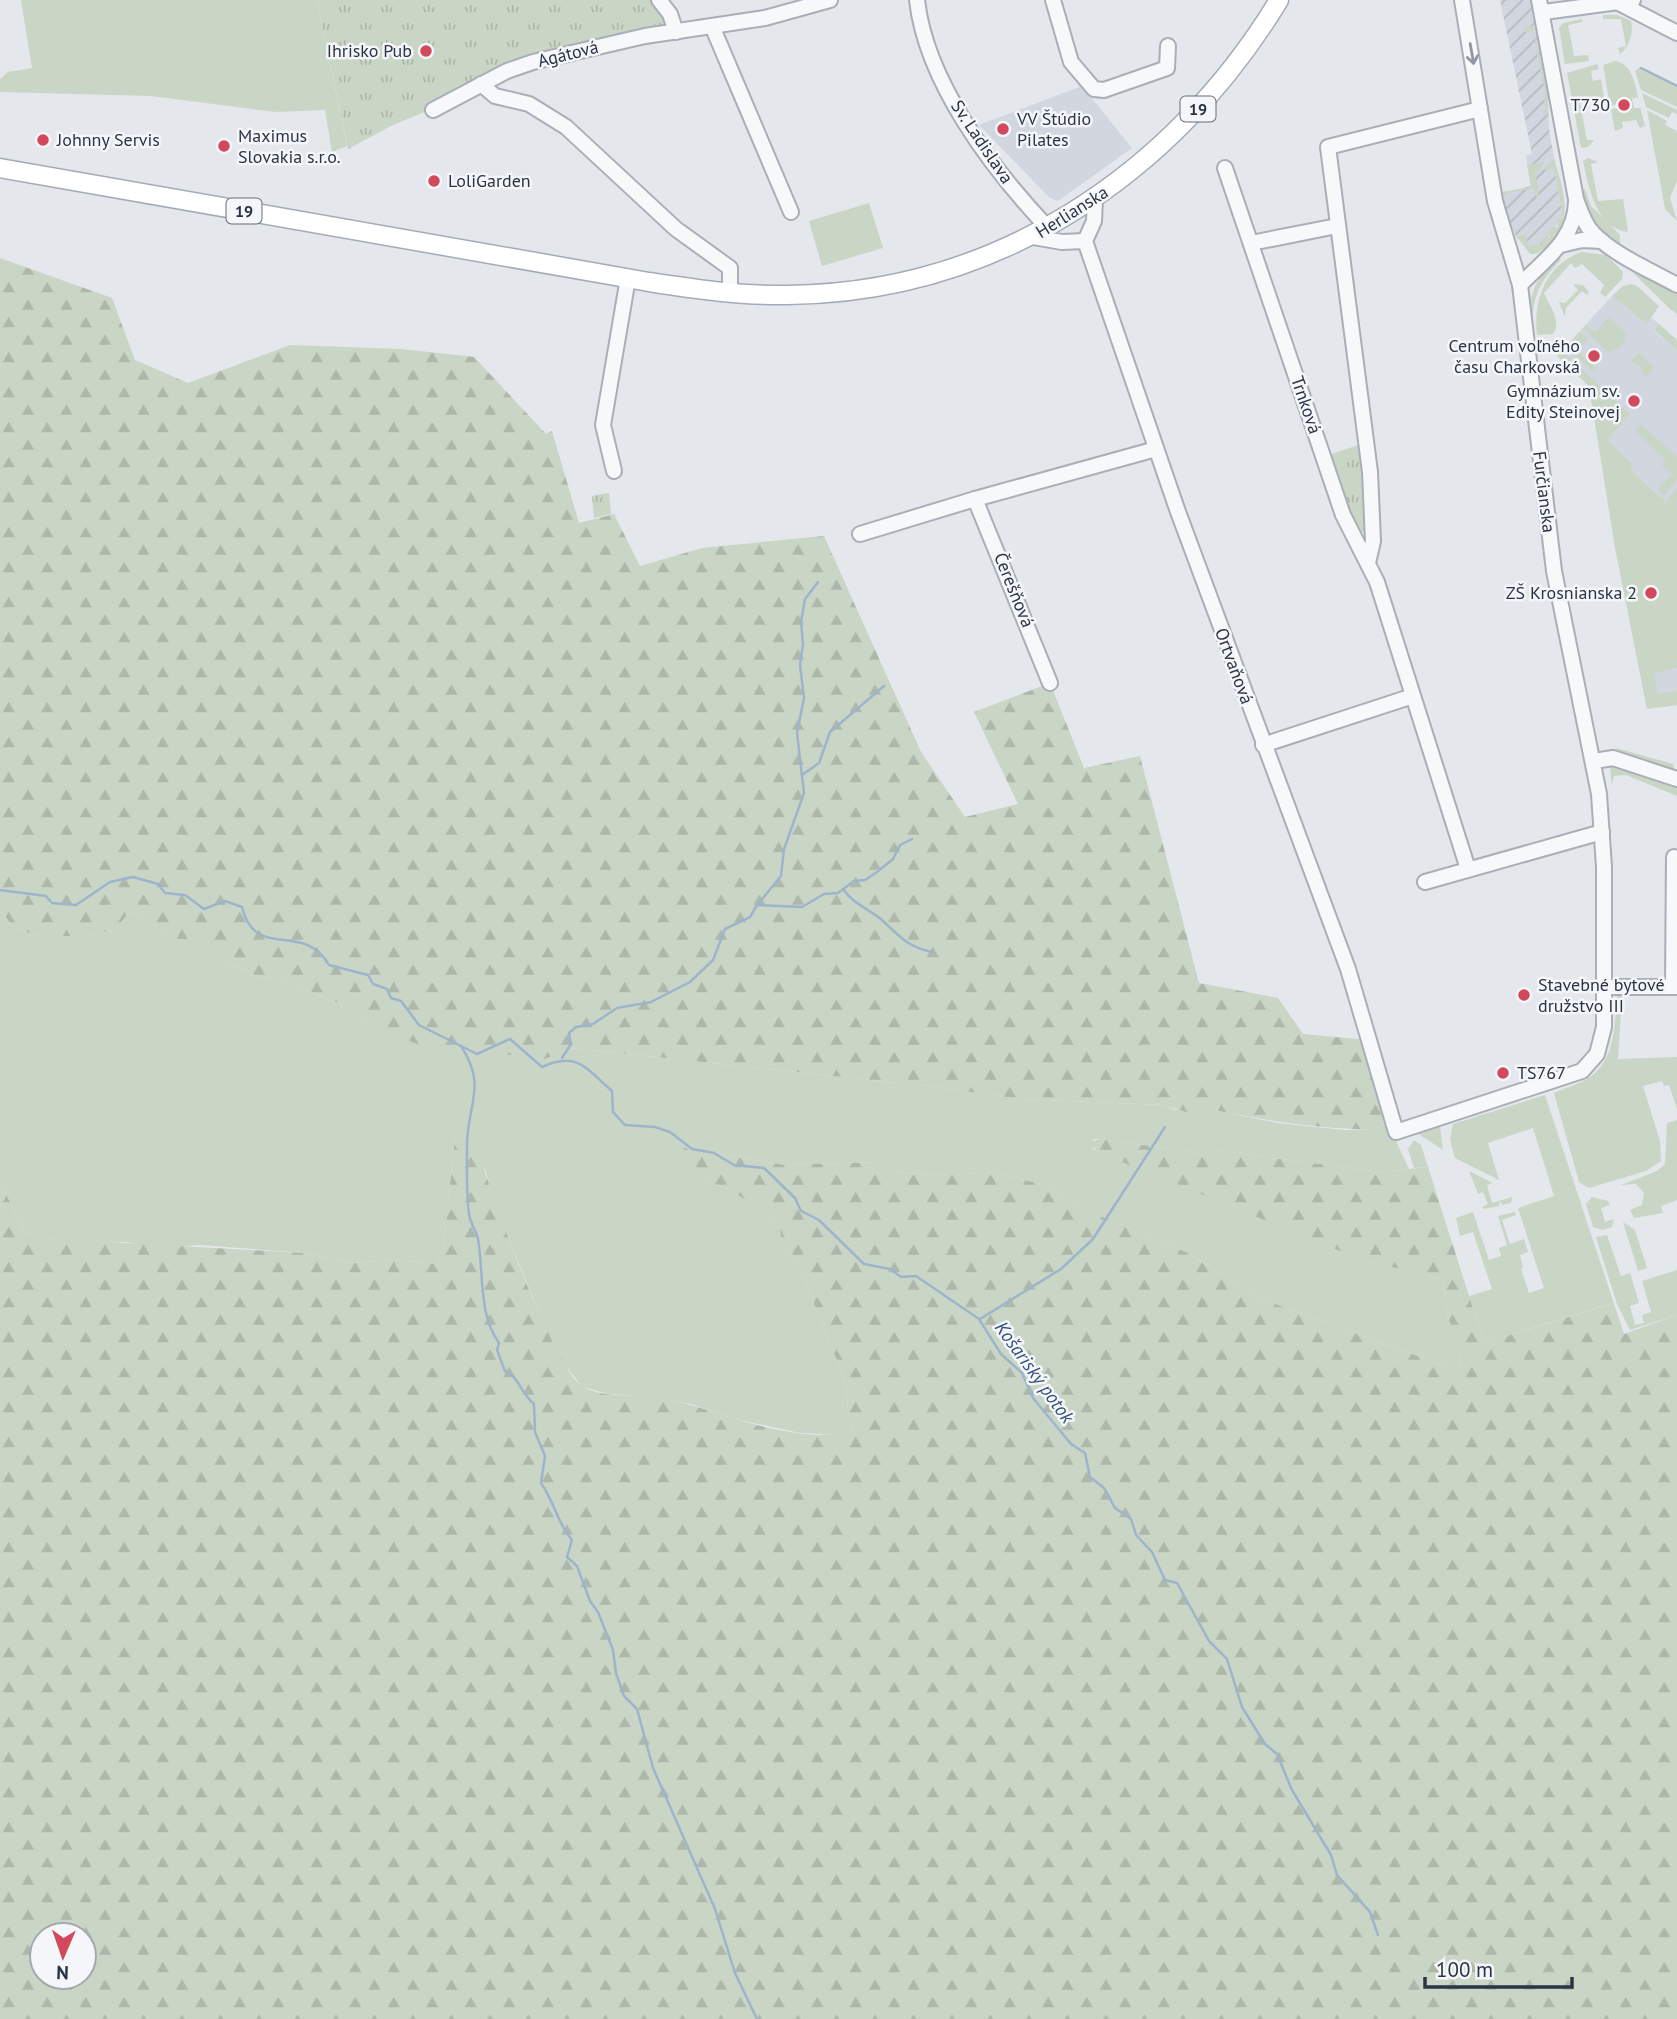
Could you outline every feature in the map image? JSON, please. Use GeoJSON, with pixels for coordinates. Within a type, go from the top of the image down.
{"type":"FeatureCollection","features":[{"type":"Feature","properties":{"kind":"main road","name":"Herlianska"},"geometry":{"type":"LineString","coordinates":[[730,293],[835,293],[888,284],[1000,252],[1040,233],[1095,200],[1176,132],[1235,68],[1279,0]]}},
{"type":"Feature","properties":{"kind":"main road","name":"19"},"geometry":{"type":"LineString","coordinates":[[0,168],[628,278],[730,293]]}},
{"type":"Feature","properties":{"kind":"street"},"geometry":{"type":"LineString","coordinates":[[659,0],[670,14],[676,32]]}},
{"type":"Feature","properties":{"kind":"street","name":"Agátová"},"geometry":{"type":"LineString","coordinates":[[433,110],[507,71],[544,59],[676,32],[765,18],[830,0]]}},
{"type":"Feature","properties":{"kind":"street"},"geometry":{"type":"LineString","coordinates":[[1053,0],[1071,62],[1094,89],[1104,90],[1167,68],[1168,46]]}},
{"type":"Feature","properties":{"kind":"street","name":"Furčianska"},"geometry":{"type":"LineString","coordinates":[[1462,0],[1495,201],[1520,285],[1553,561],[1594,761],[1602,832],[1604,987],[1602,1041],[1590,1065]]}},
{"type":"Feature","properties":{"kind":"street"},"geometry":{"type":"LineString","coordinates":[[1677,33],[1626,1],[1543,5],[1576,199],[1584,231],[1677,285]]}},
{"type":"Feature","properties":{"kind":"street","name":"Sv. Ladislava"},"geometry":{"type":"LineString","coordinates":[[916,2],[932,54],[962,117],[1022,199],[1040,233]]}},
{"type":"Feature","properties":{"kind":"street"},"geometry":{"type":"LineString","coordinates":[[712,26],[791,212]]}},
{"type":"Feature","properties":{"kind":"street"},"geometry":{"type":"LineString","coordinates":[[481,84],[495,96],[529,104],[566,127],[676,229],[730,268],[730,293]]}},
{"type":"Feature","properties":{"kind":"street","name":"Trnková"},"geometry":{"type":"LineString","coordinates":[[1368,563],[1373,541],[1370,472],[1328,147],[1479,109]]}},
{"type":"Feature","properties":{"kind":"street","name":"Trnková"},"geometry":{"type":"LineString","coordinates":[[1224,168],[1343,514],[1354,542],[1368,563],[1468,869]]}},
{"type":"Feature","properties":{"kind":"street"},"geometry":{"type":"LineString","coordinates":[[1040,233],[1062,242],[1085,241],[1094,220],[1095,200]]}},
{"type":"Feature","properties":{"kind":"street"},"geometry":{"type":"LineString","coordinates":[[1251,243],[1337,226]]}},
{"type":"Feature","properties":{"kind":"street"},"geometry":{"type":"LineString","coordinates":[[1520,285],[1561,245],[1584,231]]}},
{"type":"Feature","properties":{"kind":"street","name":"Ortvaňová"},"geometry":{"type":"LineString","coordinates":[[1085,241],[1156,449],[1348,969],[1396,1132],[1565,1079],[1590,1065]]}},
{"type":"Feature","properties":{"kind":"street"},"geometry":{"type":"LineString","coordinates":[[614,471],[603,425],[628,278]]}},
{"type":"Feature","properties":{"kind":"street"},"geometry":{"type":"LineString","coordinates":[[860,534],[1156,449]]}},
{"type":"Feature","properties":{"kind":"street","name":"Čerešňová"},"geometry":{"type":"LineString","coordinates":[[975,499],[1050,683]]}},
{"type":"Feature","properties":{"kind":"street"},"geometry":{"type":"LineString","coordinates":[[1264,745],[1413,695]]}},
{"type":"Feature","properties":{"kind":"street"},"geometry":{"type":"LineString","coordinates":[[1594,761],[1613,758],[1677,779]]}},
{"type":"Feature","properties":{"kind":"street"},"geometry":{"type":"LineString","coordinates":[[1425,882],[1602,832]]}},
{"type":"Feature","properties":{"kind":"street"},"geometry":{"type":"LineString","coordinates":[[1604,987],[1675,987],[1675,867]]}},
{"type":"Feature","properties":{"kind":"shaded area"},"geometry":{"type":"Polygon","coordinates":[[[1500,0],[1530,0],[1548,97],[1549,130],[1563,218],[1542,244],[1528,247],[1524,232],[1517,239],[1499,193],[1531,186],[1526,156],[1532,154],[1500,0]]]}},
{"type":"Feature","properties":{"kind":"shaded area"},"geometry":{"type":"Polygon","coordinates":[[[1082,86],[1132,148],[1058,201],[1050,198],[979,125],[1082,86]]]}},
{"type":"Feature","properties":{"kind":"shaded area"},"geometry":{"type":"Polygon","coordinates":[[[1612,296],[1646,323],[1652,318],[1659,324],[1654,331],[1677,351],[1677,705],[1647,709],[1615,547],[1589,386],[1557,356],[1612,296]]]}},
{"type":"Feature","properties":{"kind":"green space"},"geometry":{"type":"Polygon","coordinates":[[[21,0],[317,0],[347,146],[332,152],[325,110],[276,112],[151,96],[0,92],[0,79],[8,72],[32,68],[21,0]]]}},
{"type":"Feature","properties":{"kind":"green space"},"geometry":{"type":"Polygon","coordinates":[[[317,0],[658,0],[676,32],[565,53],[393,125],[348,149],[317,0]]]}},
{"type":"Feature","properties":{"kind":"green space"},"geometry":{"type":"Polygon","coordinates":[[[1527,0],[1548,97],[1547,116],[1542,111],[1546,110],[1545,101],[1541,100],[1546,99],[1533,31],[1525,32],[1524,28],[1532,26],[1527,0]]]}},
{"type":"Feature","properties":{"kind":"green space"},"geometry":{"type":"Polygon","coordinates":[[[1603,15],[1617,15],[1631,21],[1630,39],[1626,48],[1620,54],[1618,48],[1626,46],[1621,19],[1603,19],[1603,15]]]}},
{"type":"Feature","properties":{"kind":"green space"},"geometry":{"type":"Polygon","coordinates":[[[1582,19],[1582,22],[1568,25],[1574,56],[1588,55],[1589,61],[1565,64],[1559,28],[1563,23],[1582,19]]]}},
{"type":"Feature","properties":{"kind":"green space"},"geometry":{"type":"Polygon","coordinates":[[[1615,61],[1626,66],[1632,76],[1639,101],[1637,97],[1632,99],[1634,108],[1640,108],[1639,103],[1645,126],[1640,128],[1636,120],[1622,122],[1623,128],[1615,131],[1611,109],[1630,108],[1629,101],[1610,106],[1603,65],[1615,61]]]}},
{"type":"Feature","properties":{"kind":"green space"},"geometry":{"type":"Polygon","coordinates":[[[1597,64],[1599,69],[1591,71],[1593,81],[1601,79],[1604,98],[1580,103],[1587,140],[1594,140],[1588,147],[1581,148],[1567,73],[1597,64]]]}},
{"type":"Feature","properties":{"kind":"green space"},"geometry":{"type":"Polygon","coordinates":[[[1640,67],[1677,85],[1677,107],[1641,90],[1635,71],[1640,67]]]}},
{"type":"Feature","properties":{"kind":"green space"},"geometry":{"type":"Polygon","coordinates":[[[1642,93],[1677,110],[1677,114],[1672,112],[1669,118],[1646,107],[1642,93]]]}},
{"type":"Feature","properties":{"kind":"green space"},"geometry":{"type":"Polygon","coordinates":[[[1647,110],[1667,121],[1665,125],[1677,131],[1677,181],[1670,198],[1677,221],[1665,209],[1647,110]]]}},
{"type":"Feature","properties":{"kind":"green space"},"geometry":{"type":"Polygon","coordinates":[[[1588,158],[1598,162],[1591,164],[1598,201],[1623,199],[1628,232],[1608,223],[1595,205],[1583,161],[1588,158]]]}},
{"type":"Feature","properties":{"kind":"green space"},"geometry":{"type":"Polygon","coordinates":[[[1554,159],[1565,203],[1564,213],[1562,224],[1549,244],[1538,253],[1530,254],[1517,237],[1525,233],[1528,246],[1542,244],[1541,239],[1550,237],[1549,228],[1558,227],[1557,219],[1563,218],[1554,169],[1544,170],[1554,159]]]}},
{"type":"Feature","properties":{"kind":"green space"},"geometry":{"type":"Polygon","coordinates":[[[1545,162],[1535,175],[1539,192],[1537,199],[1534,188],[1504,194],[1505,203],[1502,202],[1499,193],[1531,187],[1527,165],[1545,162]]]}},
{"type":"Feature","properties":{"kind":"green space"},"geometry":{"type":"Polygon","coordinates":[[[1585,189],[1591,206],[1620,235],[1620,243],[1605,235],[1594,222],[1580,190],[1585,189]]]}},
{"type":"Feature","properties":{"kind":"green space"},"geometry":{"type":"Polygon","coordinates":[[[869,203],[883,248],[822,266],[809,221],[869,203]]]}},
{"type":"Feature","properties":{"kind":"green space"},"geometry":{"type":"Polygon","coordinates":[[[1582,252],[1606,255],[1623,272],[1622,279],[1605,297],[1600,293],[1604,285],[1582,264],[1575,268],[1571,263],[1544,293],[1554,314],[1556,324],[1553,334],[1537,335],[1537,309],[1544,285],[1559,265],[1582,252]]]}},
{"type":"Feature","properties":{"kind":"green space"},"geometry":{"type":"Polygon","coordinates":[[[1558,256],[1561,260],[1542,284],[1535,302],[1533,333],[1530,330],[1531,298],[1543,274],[1558,256]]]}},
{"type":"Feature","properties":{"kind":"green space"},"geometry":{"type":"Polygon","coordinates":[[[0,258],[112,298],[135,360],[188,383],[290,345],[402,349],[474,357],[546,434],[552,431],[579,523],[614,514],[640,566],[702,548],[824,536],[921,752],[965,817],[1018,804],[974,712],[1050,683],[1084,768],[1140,756],[1199,983],[1278,998],[1303,1034],[1369,1040],[1391,1130],[1346,1129],[1214,1110],[1190,1112],[1165,1105],[1020,1099],[936,1087],[571,1048],[545,1059],[417,1044],[371,1026],[341,1004],[276,977],[260,978],[213,955],[191,940],[172,938],[140,915],[129,913],[115,929],[86,936],[40,936],[14,928],[0,910],[0,258]]]}},
{"type":"Feature","properties":{"kind":"green space"},"geometry":{"type":"Polygon","coordinates":[[[1619,259],[1677,291],[1677,314],[1670,309],[1619,259]]]}},
{"type":"Feature","properties":{"kind":"green space"},"geometry":{"type":"Polygon","coordinates":[[[1573,284],[1583,285],[1589,292],[1587,295],[1582,291],[1566,308],[1565,317],[1559,302],[1565,303],[1578,290],[1573,284]]]}},
{"type":"Feature","properties":{"kind":"green space"},"geometry":{"type":"Polygon","coordinates":[[[1623,286],[1637,286],[1659,306],[1647,324],[1612,296],[1623,286]]]}},
{"type":"Feature","properties":{"kind":"green space"},"geometry":{"type":"Polygon","coordinates":[[[1609,317],[1627,334],[1623,337],[1626,340],[1616,351],[1613,349],[1609,353],[1583,329],[1586,325],[1595,332],[1609,317]]]}},
{"type":"Feature","properties":{"kind":"green space"},"geometry":{"type":"Polygon","coordinates":[[[1659,324],[1677,340],[1677,351],[1654,330],[1659,324]]]}},
{"type":"Feature","properties":{"kind":"green space"},"geometry":{"type":"Polygon","coordinates":[[[1580,332],[1588,339],[1577,351],[1569,344],[1580,332]]]}},
{"type":"Feature","properties":{"kind":"green space","name":"ZŠ Krosnianska 2"},"geometry":{"type":"Polygon","coordinates":[[[1562,351],[1630,414],[1607,440],[1633,465],[1630,469],[1658,496],[1664,498],[1664,504],[1677,487],[1677,668],[1654,673],[1658,694],[1677,691],[1677,705],[1647,709],[1615,547],[1589,386],[1557,356],[1562,351]]]}},
{"type":"Feature","properties":{"kind":"green space"},"geometry":{"type":"Polygon","coordinates":[[[1577,351],[1597,369],[1594,372],[1574,354],[1577,351]]]}},
{"type":"Feature","properties":{"kind":"green space"},"geometry":{"type":"Polygon","coordinates":[[[1639,353],[1654,367],[1645,377],[1639,366],[1630,362],[1639,353]]]}},
{"type":"Feature","properties":{"kind":"green space"},"geometry":{"type":"Polygon","coordinates":[[[1641,424],[1677,457],[1677,479],[1664,496],[1658,489],[1670,476],[1675,477],[1662,465],[1666,460],[1635,431],[1641,424]]]}},
{"type":"Feature","properties":{"kind":"green space"},"geometry":{"type":"Polygon","coordinates":[[[1361,444],[1368,531],[1357,533],[1329,455],[1361,444]]]}},
{"type":"Feature","properties":{"kind":"green space"},"geometry":{"type":"Polygon","coordinates":[[[609,493],[611,514],[594,518],[592,496],[609,493]]]}},
{"type":"Feature","properties":{"kind":"green space"},"geometry":{"type":"Polygon","coordinates":[[[1616,748],[1673,764],[1675,771],[1615,750],[1616,748]]]}},
{"type":"Feature","properties":{"kind":"green space"},"geometry":{"type":"Polygon","coordinates":[[[1610,767],[1677,786],[1677,796],[1626,775],[1614,776],[1612,786],[1610,767]]]}},
{"type":"Feature","properties":{"kind":"green space"},"geometry":{"type":"Polygon","coordinates":[[[0,910],[14,928],[40,936],[86,936],[115,929],[129,913],[140,915],[172,938],[191,940],[213,955],[260,978],[276,977],[341,1004],[371,1026],[544,1059],[571,1048],[936,1087],[1020,1099],[1165,1105],[1175,1110],[1213,1110],[1278,1123],[1345,1130],[1391,1130],[1409,1169],[1381,1172],[1214,1150],[1206,1154],[1101,1139],[1093,1139],[1093,1149],[1362,1260],[1442,1279],[1448,1317],[1460,1351],[1459,1371],[1259,1298],[1186,1252],[1091,1212],[1041,1184],[992,1172],[941,1176],[893,1172],[876,1162],[785,1165],[684,1148],[685,1173],[731,1190],[779,1224],[782,1242],[799,1266],[846,1384],[848,1413],[854,1429],[840,1435],[800,1433],[735,1419],[691,1404],[608,1394],[582,1387],[559,1357],[542,1320],[493,1200],[486,1171],[480,1160],[455,1137],[443,1251],[438,1264],[395,1260],[354,1263],[304,1253],[199,1245],[165,1248],[126,1242],[50,1239],[24,1232],[0,1181],[0,910]]]}},
{"type":"Feature","properties":{"kind":"green space"},"geometry":{"type":"Polygon","coordinates":[[[1617,994],[1622,994],[1618,1059],[1677,1057],[1677,1109],[1669,1085],[1664,1086],[1662,1081],[1643,1086],[1660,1141],[1661,1161],[1646,1171],[1589,1188],[1579,1182],[1554,1093],[1590,1077],[1605,1061],[1614,1028],[1617,994]]]}},
{"type":"Feature","properties":{"kind":"green space"},"geometry":{"type":"Polygon","coordinates":[[[1545,1095],[1624,1334],[1621,1335],[1610,1304],[1484,1343],[1469,1296],[1492,1289],[1473,1232],[1460,1236],[1456,1218],[1473,1212],[1489,1260],[1501,1256],[1499,1248],[1507,1245],[1498,1216],[1515,1212],[1516,1215],[1502,1220],[1510,1244],[1524,1239],[1528,1252],[1520,1255],[1521,1269],[1529,1293],[1544,1288],[1518,1208],[1554,1196],[1533,1128],[1488,1143],[1499,1180],[1455,1158],[1450,1139],[1453,1124],[1545,1095]]]}},
{"type":"Feature","properties":{"kind":"green space"},"geometry":{"type":"Polygon","coordinates":[[[1677,1120],[1677,1200],[1661,1206],[1663,1213],[1634,1218],[1630,1210],[1642,1205],[1644,1193],[1636,1184],[1621,1185],[1657,1171],[1665,1164],[1667,1123],[1677,1120]]]}},
{"type":"Feature","properties":{"kind":"green space"},"geometry":{"type":"Polygon","coordinates":[[[1437,1125],[1440,1127],[1443,1150],[1417,1133],[1437,1125]]]}},
{"type":"Feature","properties":{"kind":"green space"},"geometry":{"type":"Polygon","coordinates":[[[455,1137],[476,1139],[492,1192],[539,1312],[555,1347],[571,1374],[583,1387],[608,1394],[675,1401],[765,1427],[823,1435],[854,1429],[848,1413],[846,1384],[799,1266],[782,1242],[779,1224],[731,1190],[685,1173],[678,1161],[684,1148],[785,1165],[876,1162],[893,1172],[941,1176],[992,1172],[1041,1184],[1091,1212],[1186,1252],[1259,1298],[1459,1371],[1460,1351],[1448,1317],[1442,1279],[1362,1260],[1100,1153],[1087,1142],[1101,1139],[1206,1154],[1214,1150],[1381,1172],[1428,1167],[1484,1343],[1611,1304],[1621,1335],[1677,1315],[1677,2019],[0,2019],[0,1181],[24,1232],[50,1239],[304,1253],[354,1263],[395,1260],[438,1264],[443,1251],[455,1137]]]}},
{"type":"Feature","properties":{"kind":"green space"},"geometry":{"type":"Polygon","coordinates":[[[1414,1140],[1421,1145],[1428,1167],[1414,1168],[1408,1149],[1414,1140]]]}},
{"type":"Feature","properties":{"kind":"green space"},"geometry":{"type":"Polygon","coordinates":[[[1469,1171],[1493,1183],[1487,1185],[1492,1203],[1512,1197],[1511,1203],[1502,1205],[1500,1201],[1499,1206],[1484,1209],[1482,1207],[1488,1204],[1483,1192],[1478,1194],[1469,1171]]]}},
{"type":"Feature","properties":{"kind":"green space"},"geometry":{"type":"Polygon","coordinates":[[[1592,1197],[1608,1201],[1610,1205],[1601,1208],[1605,1222],[1614,1219],[1612,1227],[1603,1230],[1593,1227],[1586,1204],[1592,1197]]]}},
{"type":"Feature","properties":{"kind":"green space"},"geometry":{"type":"Polygon","coordinates":[[[1623,1222],[1635,1230],[1647,1268],[1638,1271],[1623,1222]]]}},
{"type":"Feature","properties":{"kind":"green space"},"geometry":{"type":"Polygon","coordinates":[[[1607,1235],[1621,1276],[1630,1273],[1639,1303],[1630,1306],[1635,1325],[1644,1323],[1642,1315],[1651,1312],[1642,1281],[1677,1270],[1677,1315],[1630,1330],[1617,1304],[1596,1237],[1607,1235]]]}},
{"type":"Feature","properties":{"kind":"waterway"},"geometry":{"type":"LineString","coordinates":[[1641,68],[1677,86]]}},
{"type":"Feature","properties":{"kind":"waterway"},"geometry":{"type":"LineString","coordinates":[[758,904],[781,876],[784,849],[804,793],[797,733],[804,698],[800,665],[803,644],[801,622],[805,599],[818,582]]}},
{"type":"Feature","properties":{"kind":"waterway"},"geometry":{"type":"LineString","coordinates":[[802,775],[819,763],[830,732],[884,686]]}},
{"type":"Feature","properties":{"kind":"waterway"},"geometry":{"type":"LineString","coordinates":[[562,1058],[571,1044],[569,1033],[576,1027],[593,1024],[617,1008],[651,1002],[690,982],[713,960],[725,929],[750,917],[757,905],[802,907],[824,894],[838,893],[854,881],[865,880],[877,872],[893,859],[900,845],[912,839]]}},
{"type":"Feature","properties":{"kind":"waterway","name":"Košariský potok"},"geometry":{"type":"LineString","coordinates":[[0,890],[46,896],[52,903],[76,905],[110,882],[133,877],[158,884],[165,893],[185,895],[204,909],[225,901],[242,907],[248,923],[258,933],[269,938],[307,945],[319,952],[329,965],[368,975],[373,984],[387,989],[391,998],[401,1001],[419,1025],[477,1054],[510,1039],[542,1067],[564,1061],[580,1064],[612,1091],[613,1112],[625,1125],[655,1127],[670,1132],[692,1149],[714,1153],[734,1165],[764,1168],[795,1198],[801,1211],[819,1220],[864,1264],[890,1269],[901,1277],[916,1276],[979,1319],[1001,1354],[1022,1373],[1033,1398],[1071,1444],[1085,1453],[1090,1477],[1104,1488],[1115,1508],[1131,1519],[1136,1535],[1152,1552],[1165,1580],[1177,1583],[1209,1641],[1227,1659],[1242,1707],[1265,1744],[1277,1754],[1292,1790],[1331,1855],[1337,1875],[1370,1912],[1378,1935]]}},
{"type":"Feature","properties":{"kind":"waterway"},"geometry":{"type":"LineString","coordinates":[[843,889],[904,940],[932,952]]}},
{"type":"Feature","properties":{"kind":"waterway"},"geometry":{"type":"LineString","coordinates":[[461,1046],[469,1060],[475,1084],[467,1144],[469,1214],[478,1239],[485,1306],[492,1332],[499,1343],[497,1350],[505,1371],[514,1377],[534,1404],[535,1432],[545,1456],[541,1483],[572,1540],[567,1557],[577,1566],[590,1601],[598,1612],[613,1650],[616,1673],[624,1696],[637,1709],[653,1768],[715,1909],[735,1973],[757,2019]]}},
{"type":"Feature","properties":{"kind":"waterway"},"geometry":{"type":"LineString","coordinates":[[980,1319],[1061,1269],[1093,1239],[1165,1127]]}},
{"type":"Feature","properties":{"kind":"place","name":"Ihrisko Pub"},"geometry":{"type":"Point","coordinates":[426,51]}},
{"type":"Feature","properties":{"kind":"place","name":"T730"},"geometry":{"type":"Point","coordinates":[1624,105]}},
{"type":"Feature","properties":{"kind":"place","name":"VV Štúdio Pilates"},"geometry":{"type":"Point","coordinates":[1003,129]}},
{"type":"Feature","properties":{"kind":"place","name":"Johnny Servis"},"geometry":{"type":"Point","coordinates":[43,140]}},
{"type":"Feature","properties":{"kind":"place","name":"Maximus Slovakia s.r.o."},"geometry":{"type":"Point","coordinates":[224,146]}},
{"type":"Feature","properties":{"kind":"place","name":"LoliGarden"},"geometry":{"type":"Point","coordinates":[434,181]}},
{"type":"Feature","properties":{"kind":"place","name":"Centrum voľného času Charkovská"},"geometry":{"type":"Point","coordinates":[1594,356]}},
{"type":"Feature","properties":{"kind":"place","name":"Gymnázium sv. Edity Steinovej"},"geometry":{"type":"Point","coordinates":[1634,401]}},
{"type":"Feature","properties":{"kind":"place","name":"ZŠ Krosnianska 2"},"geometry":{"type":"Point","coordinates":[1651,593]}},
{"type":"Feature","properties":{"kind":"place","name":"Stavebné bytové družstvo III"},"geometry":{"type":"Point","coordinates":[1524,995]}},
{"type":"Feature","properties":{"kind":"place","name":"TS767"},"geometry":{"type":"Point","coordinates":[1503,1073]}}]}
